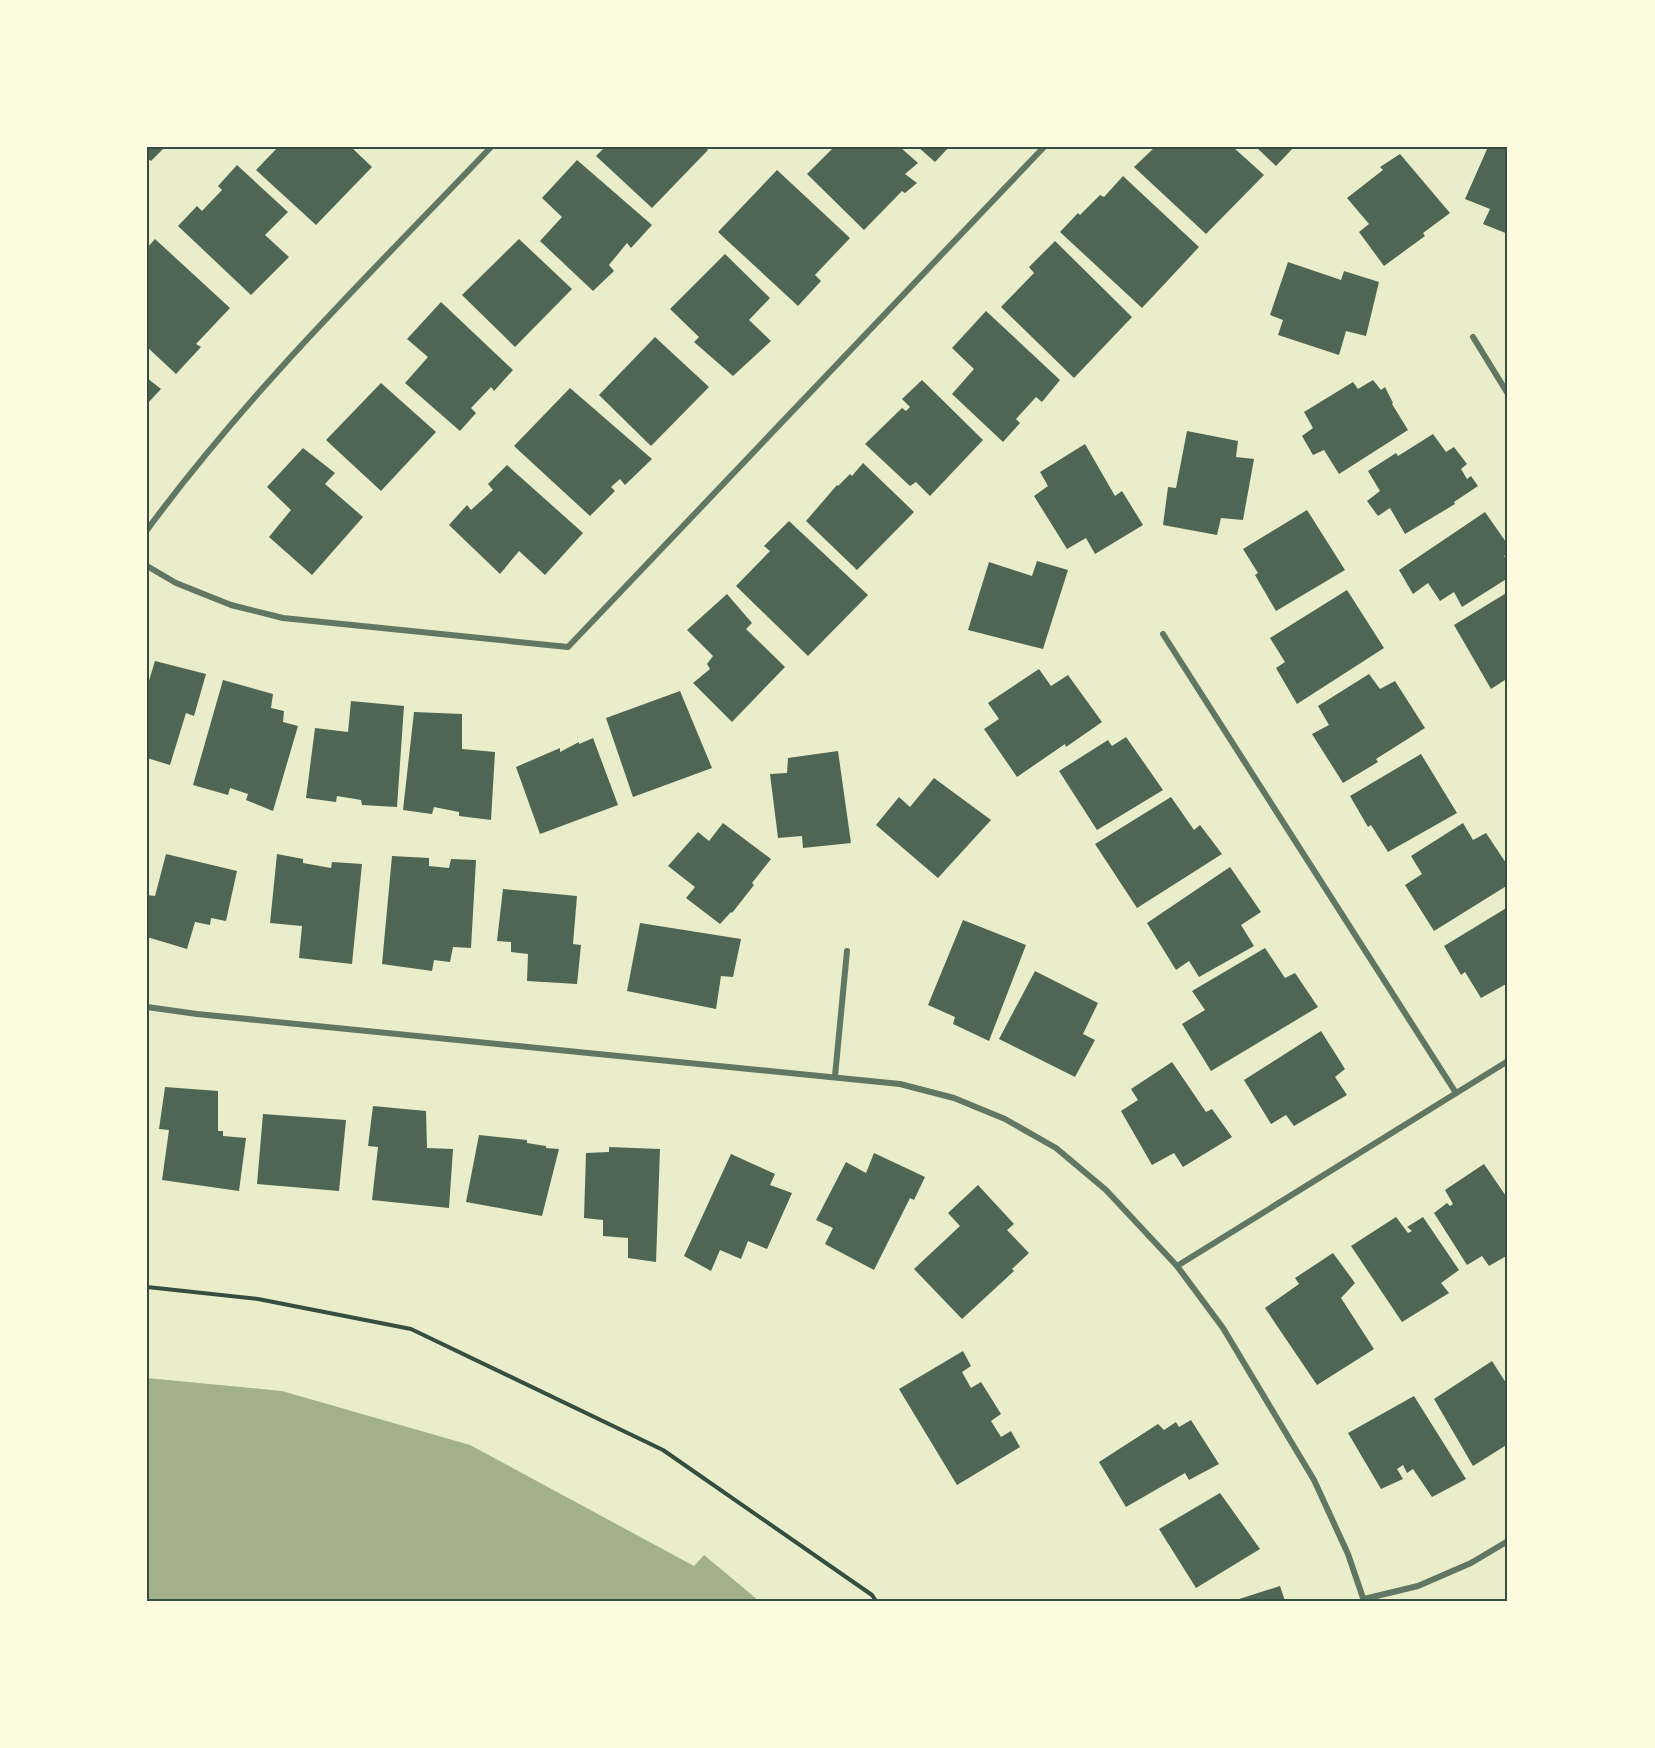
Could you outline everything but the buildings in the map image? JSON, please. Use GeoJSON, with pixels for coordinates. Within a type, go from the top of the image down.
{"type":"FeatureCollection","features":[{"type":"Feature","properties":{"kind":"street"},"geometry":{"type":"LineString","coordinates":[[147,530],[248,403],[491,147]]}},
{"type":"Feature","properties":{"kind":"street"},"geometry":{"type":"LineString","coordinates":[[147,566],[176,583],[231,605],[282,618],[568,647],[1044,147]]}},
{"type":"Feature","properties":{"kind":"street"},"geometry":{"type":"LineString","coordinates":[[1473,336],[1508,394]]}},
{"type":"Feature","properties":{"kind":"street"},"geometry":{"type":"LineString","coordinates":[[1163,634],[1456,1094]]}},
{"type":"Feature","properties":{"kind":"street"},"geometry":{"type":"LineString","coordinates":[[835,1076],[848,951]]}},
{"type":"Feature","properties":{"kind":"street"},"geometry":{"type":"LineString","coordinates":[[147,1007],[196,1014],[900,1083],[954,1098],[1005,1119],[1056,1149],[1106,1190],[1177,1266],[1223,1328],[1314,1480],[1348,1554],[1364,1600],[1418,1586],[1471,1563],[1508,1541]]}},
{"type":"Feature","properties":{"kind":"street"},"geometry":{"type":"LineString","coordinates":[[1177,1266],[1508,1061]]}},
{"type":"Feature","properties":{"kind":"path"},"geometry":{"type":"LineString","coordinates":[[147,1287],[258,1299],[411,1329],[663,1450],[872,1595],[876,1601]]}},
{"type":"Feature","properties":{"kind":"shaded area"},"geometry":{"type":"Polygon","coordinates":[[[147,1378],[282,1391],[470,1445],[694,1566],[704,1555],[759,1601],[147,1601],[147,1378]]]}}]}
